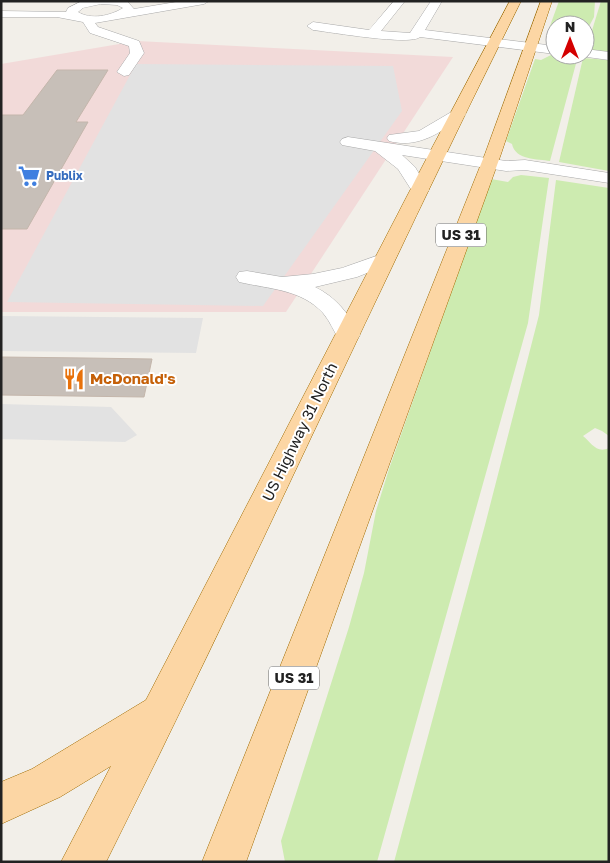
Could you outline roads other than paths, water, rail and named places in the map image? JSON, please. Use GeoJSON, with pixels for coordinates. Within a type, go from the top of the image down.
{"type":"FeatureCollection","features":[{"type":"Feature","properties":{"kind":"main road","name":"US Highway 31 North"},"geometry":{"type":"LineString","coordinates":[[83,862],[160,714],[385,259],[516,1]]}},
{"type":"Feature","properties":{"kind":"main road","name":"US 31"},"geometry":{"type":"LineString","coordinates":[[224,862],[490,159],[547,1]]}},
{"type":"Feature","properties":{"kind":"main road"},"geometry":{"type":"LineString","coordinates":[[1,803],[46,783],[160,714]]}},
{"type":"Feature","properties":{"kind":"street"},"geometry":{"type":"LineString","coordinates":[[81,14],[101,2],[125,9],[204,1]]}},
{"type":"Feature","properties":{"kind":"street"},"geometry":{"type":"LineString","coordinates":[[372,34],[400,1]]}},
{"type":"Feature","properties":{"kind":"street"},"geometry":{"type":"LineString","coordinates":[[313,26],[404,38],[413,37],[437,1]]}},
{"type":"Feature","properties":{"kind":"street"},"geometry":{"type":"LineString","coordinates":[[110,36],[105,25],[110,18],[125,9]]}},
{"type":"Feature","properties":{"kind":"street"},"geometry":{"type":"LineString","coordinates":[[1,14],[81,14],[110,18]]}},
{"type":"Feature","properties":{"kind":"street"},"geometry":{"type":"LineString","coordinates":[[81,14],[94,30],[129,40],[138,48],[137,53],[124,72]]}},
{"type":"Feature","properties":{"kind":"street"},"geometry":{"type":"LineString","coordinates":[[417,33],[545,49]]}},
{"type":"Feature","properties":{"kind":"street"},"geometry":{"type":"LineString","coordinates":[[595,54],[609,56]]}},
{"type":"Feature","properties":{"kind":"street"},"geometry":{"type":"LineString","coordinates":[[387,143],[423,136],[458,114]]}},
{"type":"Feature","properties":{"kind":"street"},"geometry":{"type":"LineString","coordinates":[[351,137],[490,159],[506,166],[525,165],[609,178]]}},
{"type":"Feature","properties":{"kind":"street"},"geometry":{"type":"LineString","coordinates":[[387,143],[414,177],[420,190]]}},
{"type":"Feature","properties":{"kind":"street"},"geometry":{"type":"LineString","coordinates":[[271,281],[304,282],[334,278],[362,270],[385,259]]}},
{"type":"Feature","properties":{"kind":"street"},"geometry":{"type":"LineString","coordinates":[[247,277],[298,287],[321,299],[337,314],[348,335]]}},
{"type":"Feature","properties":{"kind":"place","name":"Publix"},"geometry":{"type":"Point","coordinates":[29,176]}},
{"type":"Feature","properties":{"kind":"place","name":"McDonald's"},"geometry":{"type":"Point","coordinates":[74,379]}}]}
